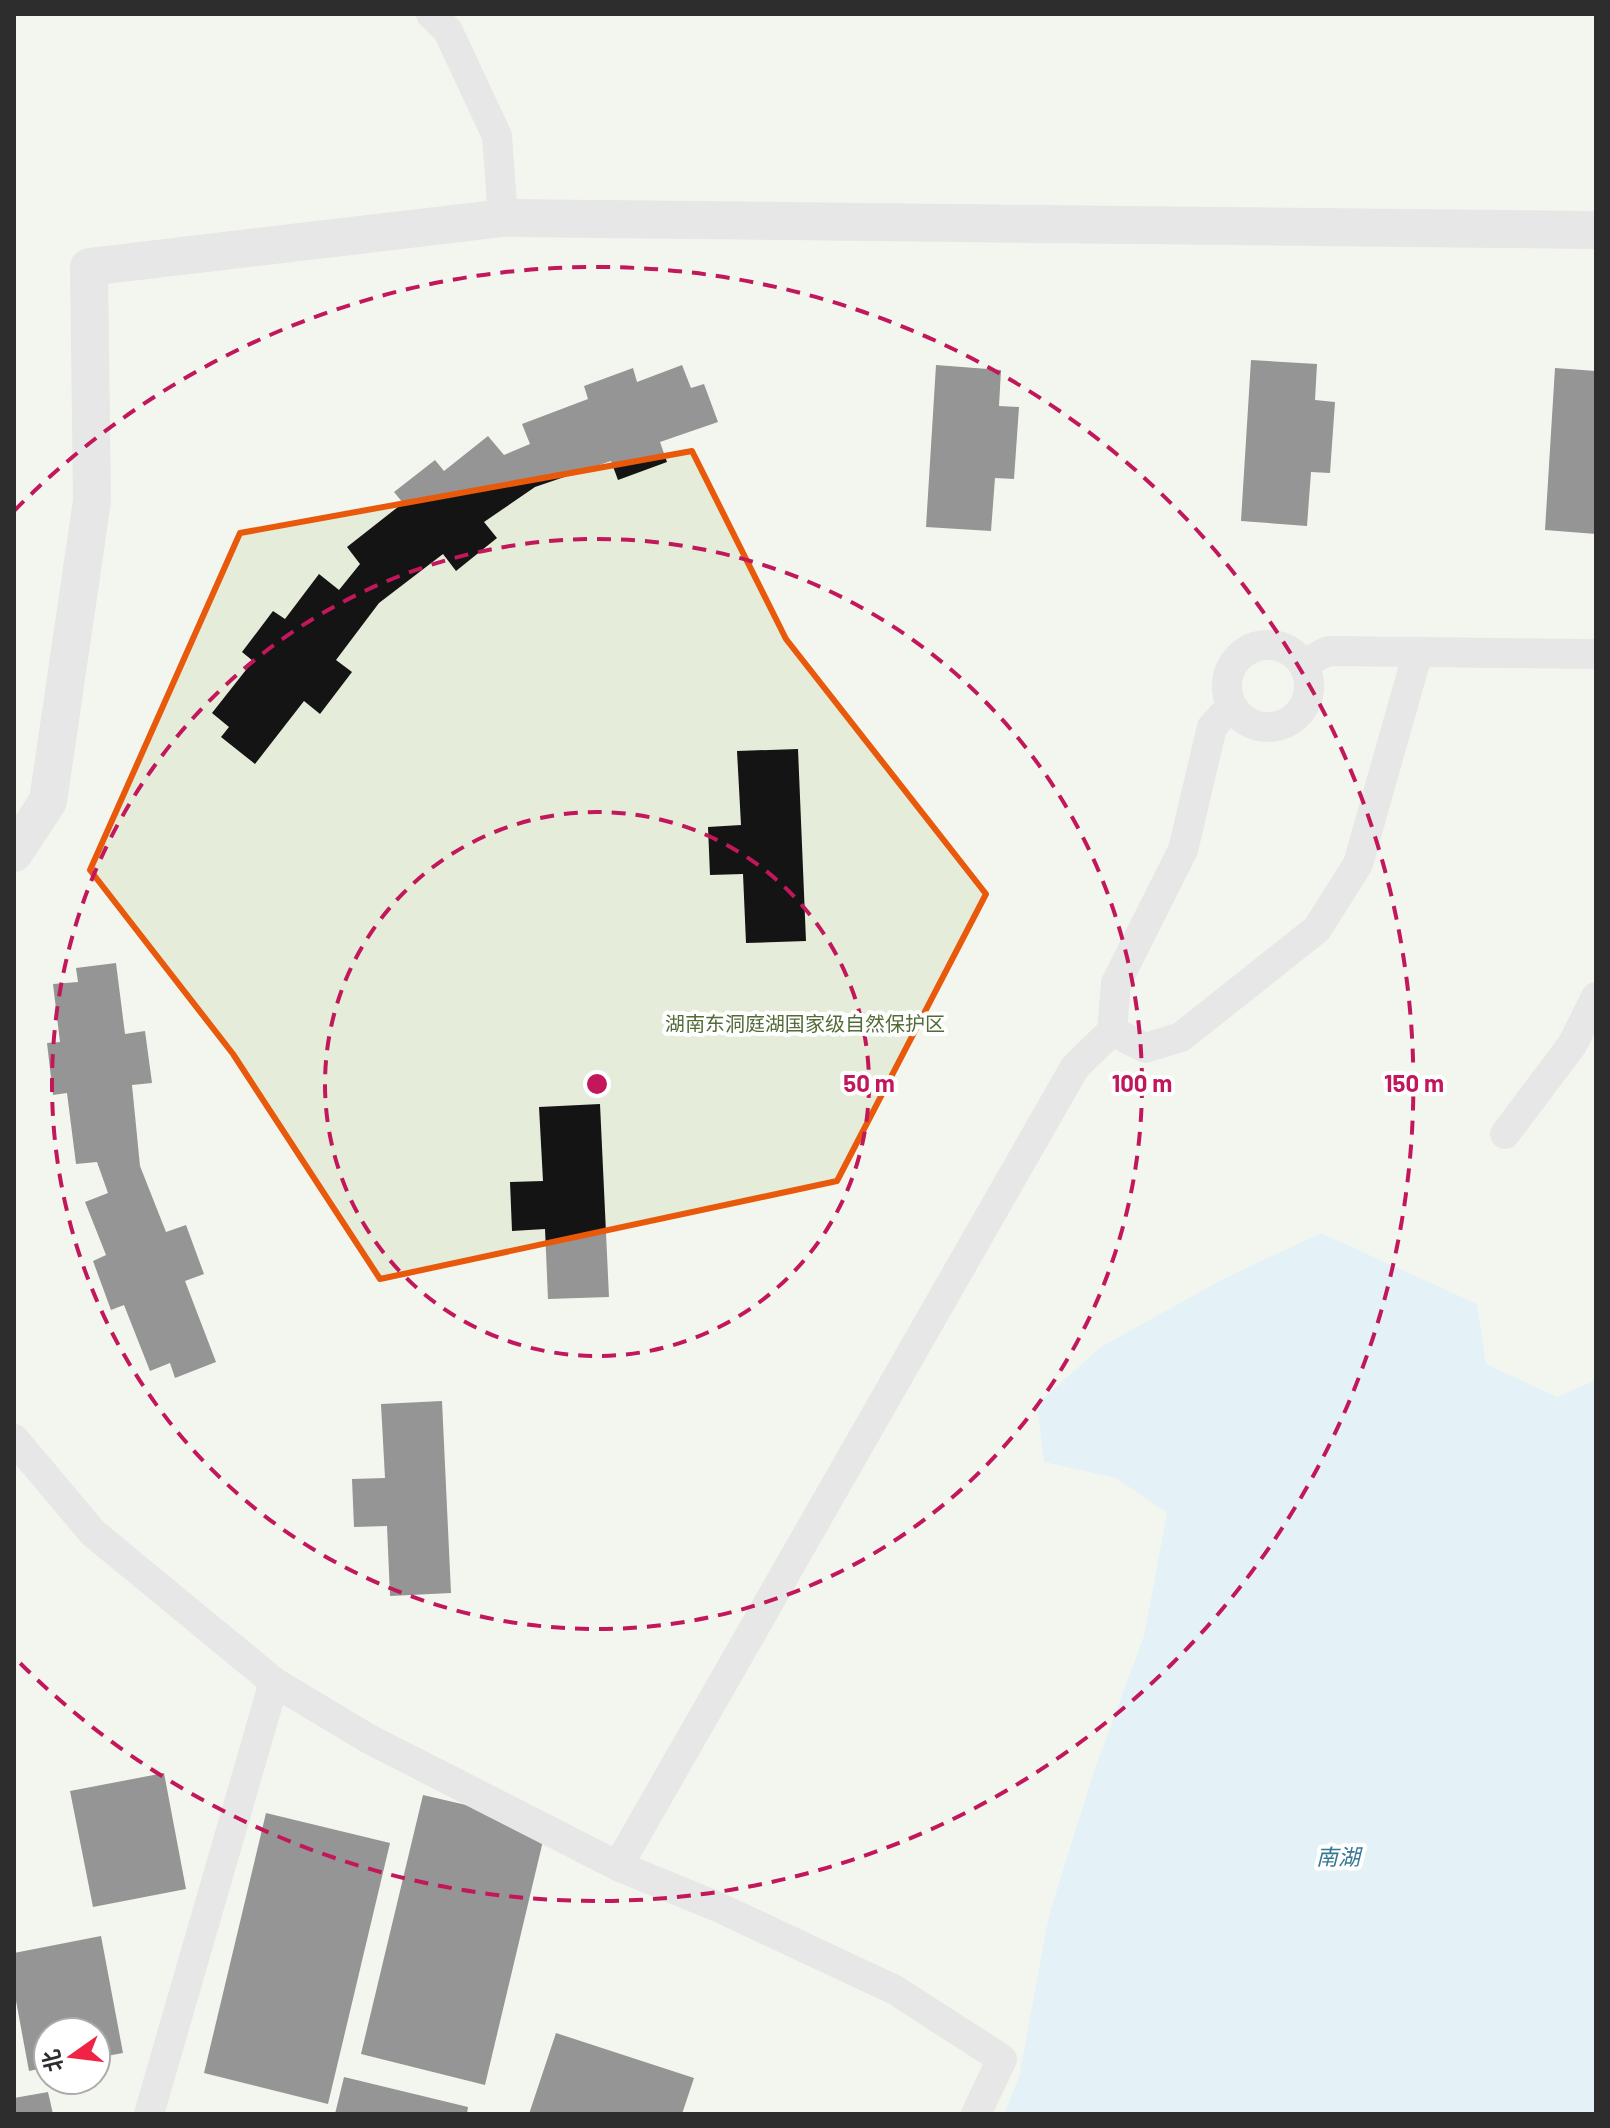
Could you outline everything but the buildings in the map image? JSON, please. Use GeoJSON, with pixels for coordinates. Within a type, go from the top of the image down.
{"type":"FeatureCollection","features":[{"type":"Feature","properties":{"kind":"street"},"geometry":{"type":"LineString","coordinates":[[431,14],[448,31],[497,136],[503,218]]}},
{"type":"Feature","properties":{"kind":"street"},"geometry":{"type":"LineString","coordinates":[[14,853],[48,801],[92,501],[89,267],[503,218],[1596,230]]}},
{"type":"Feature","properties":{"kind":"street"},"geometry":{"type":"LineString","coordinates":[[1280,646],[1293,653],[1303,664],[1309,693],[1304,707],[1294,718],[1280,725],[1265,727],[1251,724],[1232,705],[1227,693],[1227,680],[1239,657],[1251,648],[1280,646]]}},
{"type":"Feature","properties":{"kind":"street"},"geometry":{"type":"LineString","coordinates":[[1303,664],[1328,651],[1596,654]]}},
{"type":"Feature","properties":{"kind":"street"},"geometry":{"type":"LineString","coordinates":[[1112,1031],[1145,1048],[1181,1037],[1317,929],[1358,864],[1418,652]]}},
{"type":"Feature","properties":{"kind":"street"},"geometry":{"type":"LineString","coordinates":[[618,1866],[1075,1067],[1112,1031],[1116,983],[1183,850],[1212,727],[1232,705]]}},
{"type":"Feature","properties":{"kind":"street"},"geometry":{"type":"LineString","coordinates":[[1505,1134],[1572,1045],[1596,997]]}},
{"type":"Feature","properties":{"kind":"street"},"geometry":{"type":"LineString","coordinates":[[14,1439],[93,1533],[274,1682],[369,1739],[618,1866],[718,1907],[895,1990],[1002,2059],[976,2114]]}},
{"type":"Feature","properties":{"kind":"street"},"geometry":{"type":"LineString","coordinates":[[149,2114],[274,1682]]}},
{"type":"Feature","properties":{"kind":"highlighted area"},"geometry":{"type":"Polygon","coordinates":[[[692,451],[786,639],[986,894],[837,1181],[380,1279],[233,1054],[90,870],[240,533],[692,451]]]}},
{"type":"Feature","properties":{"kind":"green space","name":"湖南东洞庭湖国家级自然保护区"},"geometry":{"type":"Polygon","coordinates":[[[14,14],[1596,14],[1596,2114],[14,2114],[14,14]]]}},
{"type":"Feature","properties":{"kind":"water","name":"南湖"},"geometry":{"type":"Polygon","coordinates":[[[1321,1233],[1477,1304],[1486,1364],[1557,1397],[1596,1380],[1596,2114],[1004,2114],[1019,2077],[1049,1915],[1094,1771],[1144,1636],[1167,1513],[1116,1478],[1044,1462],[1037,1404],[1101,1347],[1221,1280],[1321,1233]]]}}]}
